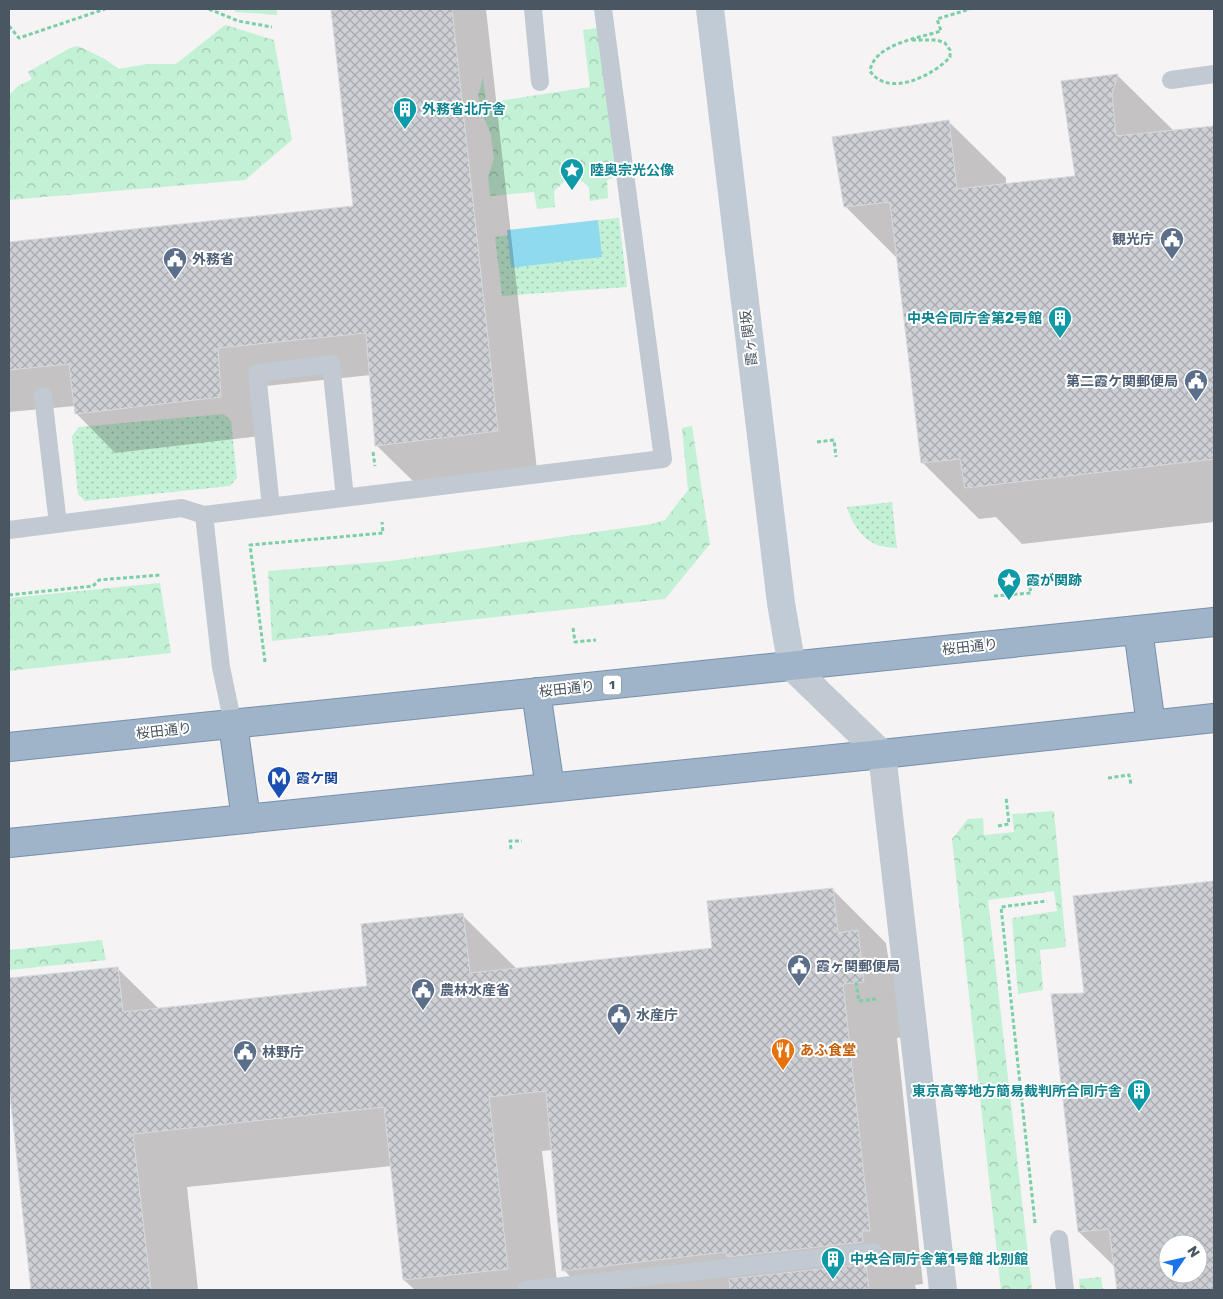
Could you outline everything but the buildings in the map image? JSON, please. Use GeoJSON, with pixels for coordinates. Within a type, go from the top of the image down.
{"type":"FeatureCollection","features":[{"type":"Feature","properties":{"kind":"highway","name":"桜田通り"},"geometry":{"type":"LineString","coordinates":[[9,747],[1214,622]]}},
{"type":"Feature","properties":{"kind":"highway"},"geometry":{"type":"LineString","coordinates":[[1138,630],[1150,725]]}},
{"type":"Feature","properties":{"kind":"highway"},"geometry":{"type":"LineString","coordinates":[[536,692],[550,788]]}},
{"type":"Feature","properties":{"kind":"highway"},"geometry":{"type":"LineString","coordinates":[[9,843],[882,754],[1214,718]]}},
{"type":"Feature","properties":{"kind":"highway"},"geometry":{"type":"LineString","coordinates":[[233,724],[246,819]]}},
{"type":"Feature","properties":{"kind":"main road","name":"霞ヶ関坂"},"geometry":{"type":"LineString","coordinates":[[710,9],[781,603],[792,667]]}},
{"type":"Feature","properties":{"kind":"street"},"geometry":{"type":"LineString","coordinates":[[792,667],[882,754],[943,1290]]}},
{"type":"Feature","properties":{"kind":"lane"},"geometry":{"type":"LineString","coordinates":[[533,9],[540,82]]}},
{"type":"Feature","properties":{"kind":"lane"},"geometry":{"type":"LineString","coordinates":[[9,530],[182,508],[204,515],[664,459],[603,9]]}},
{"type":"Feature","properties":{"kind":"lane"},"geometry":{"type":"LineString","coordinates":[[1170,80],[1214,74]]}},
{"type":"Feature","properties":{"kind":"lane"},"geometry":{"type":"LineString","coordinates":[[271,507],[257,373],[331,364],[345,498]]}},
{"type":"Feature","properties":{"kind":"lane"},"geometry":{"type":"LineString","coordinates":[[43,396],[58,524]]}},
{"type":"Feature","properties":{"kind":"lane"},"geometry":{"type":"LineString","coordinates":[[204,515],[221,667],[233,724]]}},
{"type":"Feature","properties":{"kind":"lane"},"geometry":{"type":"LineString","coordinates":[[1059,1239],[1065,1290]]}},
{"type":"Feature","properties":{"kind":"lane"},"geometry":{"type":"LineString","coordinates":[[526,1290],[874,1252]]}},
{"type":"Feature","properties":{"kind":"path"},"geometry":{"type":"LineString","coordinates":[[9,26],[19,38],[105,9]]}},
{"type":"Feature","properties":{"kind":"path"},"geometry":{"type":"LineString","coordinates":[[209,9],[238,21],[272,27]]}},
{"type":"Feature","properties":{"kind":"path"},"geometry":{"type":"LineString","coordinates":[[912,40],[937,40],[945,43],[950,50],[950,57],[934,71],[918,79],[903,83],[889,84],[880,82],[874,77],[870,72],[875,58],[900,43],[941,31],[936,18],[970,9]]}},
{"type":"Feature","properties":{"kind":"path"},"geometry":{"type":"LineString","coordinates":[[817,442],[834,440],[836,457]]}},
{"type":"Feature","properties":{"kind":"path"},"geometry":{"type":"LineString","coordinates":[[265,662],[250,545],[383,533],[380,494],[373,452]]}},
{"type":"Feature","properties":{"kind":"path"},"geometry":{"type":"LineString","coordinates":[[9,595],[93,586],[99,580],[160,575]]}},
{"type":"Feature","properties":{"kind":"path"},"geometry":{"type":"LineString","coordinates":[[994,596],[1030,593],[1029,583]]}},
{"type":"Feature","properties":{"kind":"path"},"geometry":{"type":"LineString","coordinates":[[573,628],[575,642],[596,640]]}},
{"type":"Feature","properties":{"kind":"path"},"geometry":{"type":"LineString","coordinates":[[1108,778],[1129,775],[1131,784]]}},
{"type":"Feature","properties":{"kind":"path"},"geometry":{"type":"LineString","coordinates":[[998,826],[1009,824],[1006,798]]}},
{"type":"Feature","properties":{"kind":"path"},"geometry":{"type":"LineString","coordinates":[[511,849],[510,841],[522,841]]}},
{"type":"Feature","properties":{"kind":"path"},"geometry":{"type":"LineString","coordinates":[[1036,1231],[1001,907],[1047,901]]}},
{"type":"Feature","properties":{"kind":"path"},"geometry":{"type":"LineString","coordinates":[[856,982],[858,1001],[885,998]]}},
{"type":"Feature","properties":{"kind":"green space"},"geometry":{"type":"Polygon","coordinates":[[[235,9],[277,9],[277,15],[235,12],[235,9]]]}},
{"type":"Feature","properties":{"kind":"green space"},"geometry":{"type":"Polygon","coordinates":[[[225,25],[274,40],[292,140],[245,180],[9,200],[9,95],[18,86],[32,79],[28,72],[70,48],[78,46],[105,59],[119,69],[147,64],[176,64],[225,25]]]}},
{"type":"Feature","properties":{"kind":"green space"},"geometry":{"type":"Polygon","coordinates":[[[598,28],[616,177],[607,180],[608,198],[590,201],[589,187],[573,174],[554,191],[555,207],[537,209],[534,192],[490,196],[488,176],[494,159],[491,135],[478,96],[483,77],[486,103],[590,87],[583,30],[598,28]]]}},
{"type":"Feature","properties":{"kind":"green space"},"geometry":{"type":"Polygon","coordinates":[[[619,218],[627,287],[502,296],[495,237],[508,235],[511,268],[601,257],[598,220],[619,218]]]}},
{"type":"Feature","properties":{"kind":"green space"},"geometry":{"type":"Polygon","coordinates":[[[224,414],[231,421],[237,478],[230,486],[85,501],[78,494],[72,436],[79,427],[224,414]]]}},
{"type":"Feature","properties":{"kind":"green space"},"geometry":{"type":"Polygon","coordinates":[[[692,426],[710,544],[665,599],[272,641],[268,571],[391,561],[652,524],[665,520],[688,490],[682,428],[692,426]]]}},
{"type":"Feature","properties":{"kind":"green space"},"geometry":{"type":"Polygon","coordinates":[[[892,502],[897,548],[879,546],[866,538],[854,524],[847,507],[892,502]]]}},
{"type":"Feature","properties":{"kind":"green space"},"geometry":{"type":"Polygon","coordinates":[[[160,583],[171,653],[9,671],[9,598],[160,583]]]}},
{"type":"Feature","properties":{"kind":"green space"},"geometry":{"type":"Polygon","coordinates":[[[1054,811],[1066,947],[1040,950],[1043,990],[1018,994],[1012,918],[1057,911],[1054,891],[988,900],[1032,1290],[1001,1290],[952,839],[968,819],[983,818],[984,835],[1014,832],[1012,814],[1054,811]]]}},
{"type":"Feature","properties":{"kind":"green space"},"geometry":{"type":"Polygon","coordinates":[[[102,940],[106,960],[9,970],[9,950],[102,940]]]}},
{"type":"Feature","properties":{"kind":"green space"},"geometry":{"type":"Polygon","coordinates":[[[1101,1277],[1103,1290],[1080,1290],[1079,1279],[1101,1277]]]}},
{"type":"Feature","properties":{"kind":"water"},"geometry":{"type":"Polygon","coordinates":[[[598,220],[602,257],[511,268],[507,230],[598,220]]]}},
{"type":"Feature","properties":{"kind":"place","name":"外務省北庁舎"},"geometry":{"type":"Point","coordinates":[405,130]}},
{"type":"Feature","properties":{"kind":"place","name":"陸奥宗光公像"},"geometry":{"type":"Point","coordinates":[572,191]}},
{"type":"Feature","properties":{"kind":"place","name":"観光庁"},"geometry":{"type":"Point","coordinates":[1172,260]}},
{"type":"Feature","properties":{"kind":"place","name":"外務省"},"geometry":{"type":"Point","coordinates":[175,280]}},
{"type":"Feature","properties":{"kind":"place","name":"中央合同庁舎第2号館"},"geometry":{"type":"Point","coordinates":[1060,339]}},
{"type":"Feature","properties":{"kind":"place","name":"第二霞ケ関郵便局"},"geometry":{"type":"Point","coordinates":[1196,402]}},
{"type":"Feature","properties":{"kind":"place","name":"霞が関跡"},"geometry":{"type":"Point","coordinates":[1009,601]}},
{"type":"Feature","properties":{"kind":"place","name":"霞ケ関"},"geometry":{"type":"Point","coordinates":[279,799]}},
{"type":"Feature","properties":{"kind":"place","name":"霞ヶ関郵便局"},"geometry":{"type":"Point","coordinates":[799,987]}},
{"type":"Feature","properties":{"kind":"place","name":"農林水産省"},"geometry":{"type":"Point","coordinates":[423,1011]}},
{"type":"Feature","properties":{"kind":"place","name":"水産庁"},"geometry":{"type":"Point","coordinates":[619,1036]}},
{"type":"Feature","properties":{"kind":"place","name":"あふ食堂"},"geometry":{"type":"Point","coordinates":[783,1071]}},
{"type":"Feature","properties":{"kind":"place","name":"林野庁"},"geometry":{"type":"Point","coordinates":[245,1073]}},
{"type":"Feature","properties":{"kind":"place","name":"東京高等地方簡易裁判所合同庁舎"},"geometry":{"type":"Point","coordinates":[1139,1112]}},
{"type":"Feature","properties":{"kind":"place","name":"中央合同庁舎第1号館 北別館"},"geometry":{"type":"Point","coordinates":[833,1280]}}]}
